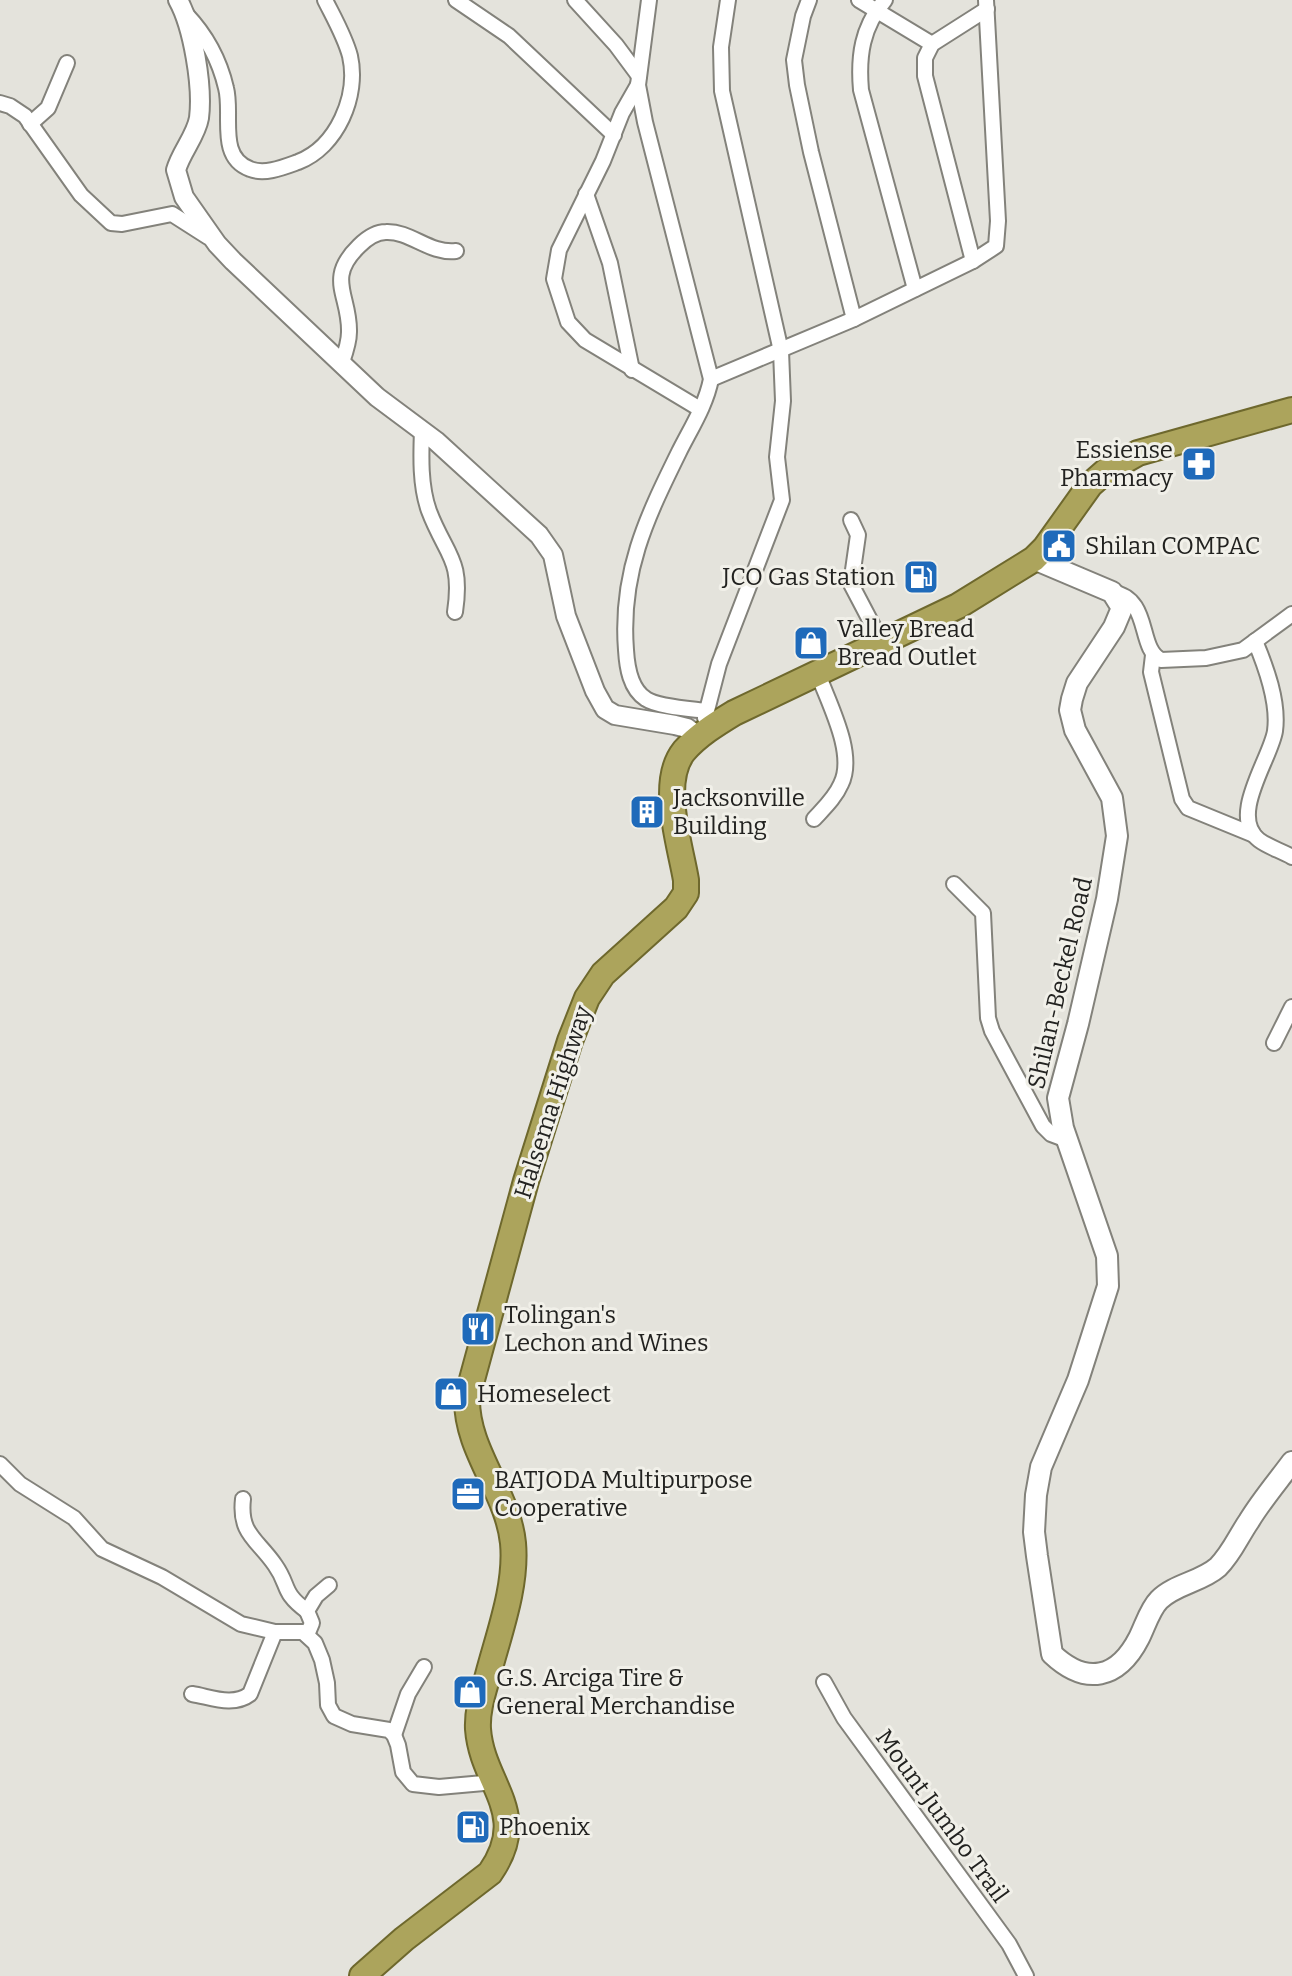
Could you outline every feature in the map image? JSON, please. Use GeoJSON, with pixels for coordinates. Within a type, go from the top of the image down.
{"type":"FeatureCollection","features":[{"type":"Feature","properties":{"kind":"highway","name":"Halsema Highway"},"geometry":{"type":"LineString","coordinates":[[362,1976],[404,1939],[468,1892],[490,1873],[500,1859],[506,1810],[480,1739],[479,1712],[511,1584],[513,1540],[471,1428],[467,1398],[526,1181],[570,1041],[587,998],[603,974],[676,908],[686,893],[672,782],[684,752],[703,727],[958,606],[1034,559],[1090,485],[1124,459],[1292,410]]}},
{"type":"Feature","properties":{"kind":"main road"},"geometry":{"type":"LineString","coordinates":[[1034,559],[1112,592]]}},
{"type":"Feature","properties":{"kind":"main road","name":"Shilan-Beckel Road"},"geometry":{"type":"LineString","coordinates":[[1112,592],[1120,602],[1121,613],[1077,683],[1070,710],[1083,747],[1112,798],[1117,836],[1107,899],[1078,1024],[1060,1084],[1059,1111],[1107,1256],[1108,1286],[1078,1380],[1041,1467],[1036,1495],[1037,1556],[1052,1654],[1080,1673],[1096,1676],[1116,1668],[1137,1642],[1157,1601],[1215,1570],[1292,1462]]}},
{"type":"Feature","properties":{"kind":"street"},"geometry":{"type":"LineString","coordinates":[[310,0],[332,14]]}},
{"type":"Feature","properties":{"kind":"street"},"geometry":{"type":"LineString","coordinates":[[182,7],[209,42],[223,78],[229,100],[230,148],[237,160],[256,171],[278,170],[308,158],[343,121],[352,73],[350,56],[325,0]]}},
{"type":"Feature","properties":{"kind":"street"},"geometry":{"type":"LineString","coordinates":[[456,0],[509,36],[614,135]]}},
{"type":"Feature","properties":{"kind":"street"},"geometry":{"type":"LineString","coordinates":[[575,0],[616,45],[639,80]]}},
{"type":"Feature","properties":{"kind":"street"},"geometry":{"type":"LineString","coordinates":[[649,0],[639,80],[647,131],[711,379],[635,548],[624,610],[625,633],[630,677],[636,690],[645,699],[703,727]]}},
{"type":"Feature","properties":{"kind":"street"},"geometry":{"type":"LineString","coordinates":[[703,727],[719,664],[781,505],[777,457],[783,401],[781,351],[722,91],[721,47],[728,0]]}},
{"type":"Feature","properties":{"kind":"street"},"geometry":{"type":"LineString","coordinates":[[809,0],[794,60],[797,85],[854,319]]}},
{"type":"Feature","properties":{"kind":"street"},"geometry":{"type":"LineString","coordinates":[[859,0],[881,5],[932,44]]}},
{"type":"Feature","properties":{"kind":"street"},"geometry":{"type":"LineString","coordinates":[[881,5],[862,41],[859,64],[861,90],[915,289]]}},
{"type":"Feature","properties":{"kind":"street"},"geometry":{"type":"LineString","coordinates":[[711,379],[854,319],[973,261],[996,246],[998,231],[986,5]]}},
{"type":"Feature","properties":{"kind":"street"},"geometry":{"type":"LineString","coordinates":[[973,261],[925,76],[925,58],[932,44],[986,5]]}},
{"type":"Feature","properties":{"kind":"street"},"geometry":{"type":"LineString","coordinates":[[182,7],[194,43],[199,119],[176,170],[184,197],[217,244]]}},
{"type":"Feature","properties":{"kind":"street"},"geometry":{"type":"LineString","coordinates":[[30,124],[48,108],[67,63]]}},
{"type":"Feature","properties":{"kind":"street"},"geometry":{"type":"LineString","coordinates":[[639,80],[556,263],[554,279],[568,322],[585,340],[700,409]]}},
{"type":"Feature","properties":{"kind":"street"},"geometry":{"type":"LineString","coordinates":[[0,103],[25,116],[81,195],[111,223],[122,224],[172,214],[217,244],[393,410],[422,430],[527,523],[553,555],[566,616],[605,709],[615,715],[687,728],[703,727]]}},
{"type":"Feature","properties":{"kind":"street"},"geometry":{"type":"LineString","coordinates":[[586,194],[610,263],[626,328],[632,370]]}},
{"type":"Feature","properties":{"kind":"street"},"geometry":{"type":"LineString","coordinates":[[342,362],[350,329],[340,280],[349,256],[365,240],[382,232],[398,233],[439,252],[456,251]]}},
{"type":"Feature","properties":{"kind":"street"},"geometry":{"type":"LineString","coordinates":[[422,430],[421,460],[428,509],[457,572],[455,612]]}},
{"type":"Feature","properties":{"kind":"street"},"geometry":{"type":"LineString","coordinates":[[851,520],[858,535],[851,584],[882,643]]}},
{"type":"Feature","properties":{"kind":"street"},"geometry":{"type":"LineString","coordinates":[[1112,592],[1125,597],[1135,608],[1146,631],[1153,655],[1151,672],[1182,799],[1188,808],[1254,835],[1292,857]]}},
{"type":"Feature","properties":{"kind":"street"},"geometry":{"type":"LineString","coordinates":[[1153,655],[1161,660],[1206,658],[1243,650],[1292,614]]}},
{"type":"Feature","properties":{"kind":"street"},"geometry":{"type":"LineString","coordinates":[[1254,835],[1249,819],[1253,784],[1269,750],[1276,719],[1274,701],[1255,641]]}},
{"type":"Feature","properties":{"kind":"street"},"geometry":{"type":"LineString","coordinates":[[814,819],[843,781],[847,755],[818,674]]}},
{"type":"Feature","properties":{"kind":"street"},"geometry":{"type":"LineString","coordinates":[[954,884],[983,913],[988,1018],[992,1031],[1043,1126],[1051,1134],[1067,1140]]}},
{"type":"Feature","properties":{"kind":"street"},"geometry":{"type":"LineString","coordinates":[[1274,1043],[1292,1007]]}},
{"type":"Feature","properties":{"kind":"street"},"geometry":{"type":"LineString","coordinates":[[0,1464],[20,1484],[74,1518],[102,1549],[162,1577],[241,1624],[307,1635],[315,1643],[322,1660],[328,1705],[334,1716],[352,1724],[389,1730],[394,1735],[403,1772],[413,1784],[439,1787],[495,1782]]}},
{"type":"Feature","properties":{"kind":"street"},"geometry":{"type":"LineString","coordinates":[[243,1499],[241,1516],[245,1526],[277,1567],[288,1594],[307,1611],[312,1623],[307,1635]]}},
{"type":"Feature","properties":{"kind":"street"},"geometry":{"type":"LineString","coordinates":[[307,1611],[316,1596],[329,1585]]}},
{"type":"Feature","properties":{"kind":"street"},"geometry":{"type":"LineString","coordinates":[[192,1694],[227,1700],[243,1699],[250,1694],[275,1632]]}},
{"type":"Feature","properties":{"kind":"street"},"geometry":{"type":"LineString","coordinates":[[394,1735],[408,1694],[424,1667]]}},
{"type":"Feature","properties":{"kind":"street","name":"Mount Jumbo Trail"},"geometry":{"type":"LineString","coordinates":[[824,1682],[844,1718],[1009,1944],[1026,1976]]}},
{"type":"Feature","properties":{"kind":"place","name":"Essiense Pharmacy"},"geometry":{"type":"Point","coordinates":[1199,464]}},
{"type":"Feature","properties":{"kind":"place","name":"Shilan COMPAC"},"geometry":{"type":"Point","coordinates":[1059,546]}},
{"type":"Feature","properties":{"kind":"place","name":"JCO Gas Station"},"geometry":{"type":"Point","coordinates":[921,577]}},
{"type":"Feature","properties":{"kind":"place","name":"Valley Bread Bread Outlet"},"geometry":{"type":"Point","coordinates":[811,643]}},
{"type":"Feature","properties":{"kind":"place","name":"Jacksonville Building"},"geometry":{"type":"Point","coordinates":[647,812]}},
{"type":"Feature","properties":{"kind":"place","name":"Tolingan's Lechon and Wines"},"geometry":{"type":"Point","coordinates":[478,1329]}},
{"type":"Feature","properties":{"kind":"place","name":"Homeselect"},"geometry":{"type":"Point","coordinates":[451,1394]}},
{"type":"Feature","properties":{"kind":"place","name":"BATJODA Multipurpose Cooperative"},"geometry":{"type":"Point","coordinates":[468,1494]}},
{"type":"Feature","properties":{"kind":"place","name":"G.S. Arciga Tire & General Merchandise"},"geometry":{"type":"Point","coordinates":[470,1692]}},
{"type":"Feature","properties":{"kind":"place","name":"Phoenix"},"geometry":{"type":"Point","coordinates":[473,1827]}}]}
